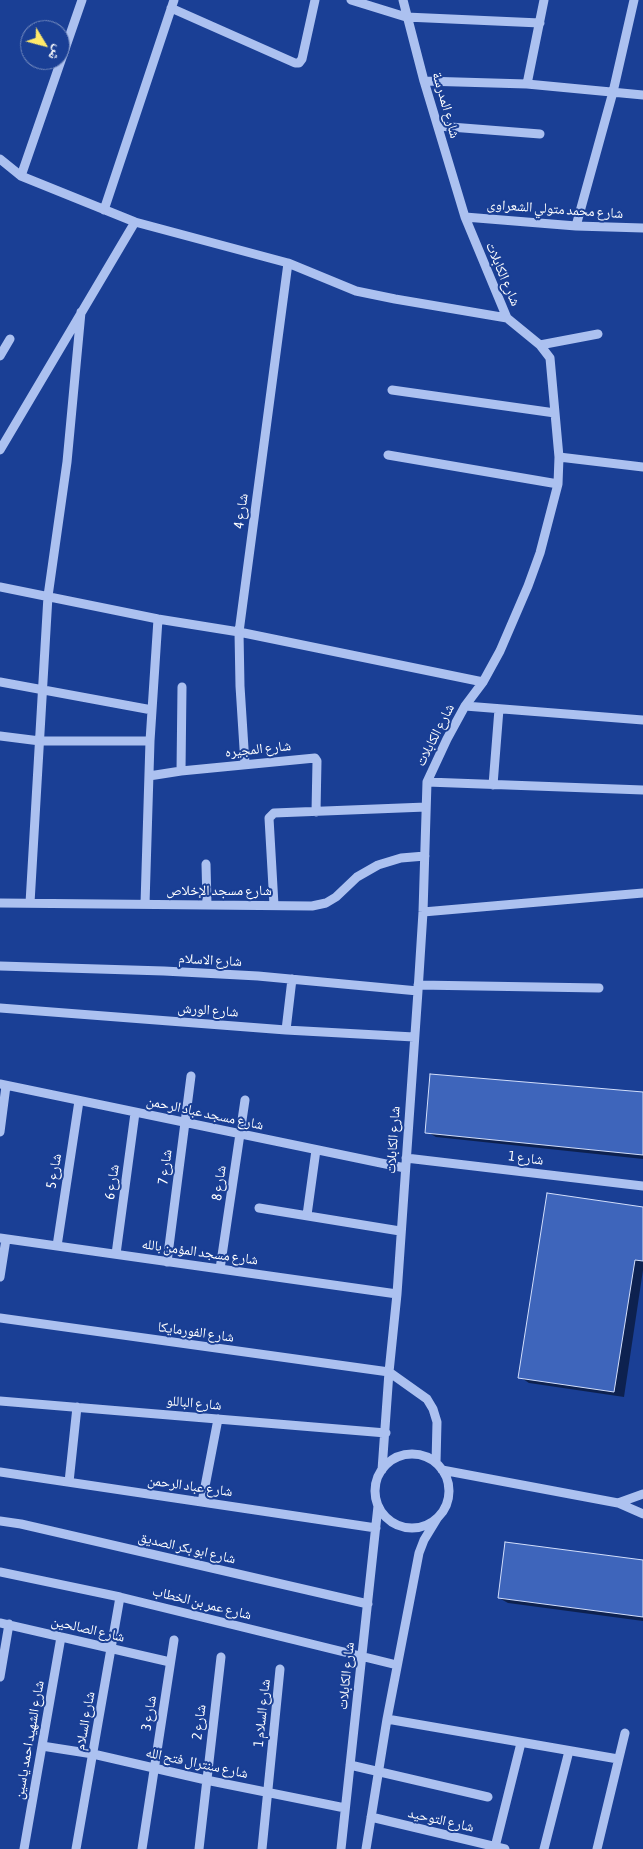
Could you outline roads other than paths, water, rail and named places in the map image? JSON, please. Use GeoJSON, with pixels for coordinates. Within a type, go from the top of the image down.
{"type":"FeatureCollection","features":[{"type":"Feature","properties":{"kind":"street"},"geometry":{"type":"LineString","coordinates":[[20,176],[82,0]]}},
{"type":"Feature","properties":{"kind":"street"},"geometry":{"type":"LineString","coordinates":[[104,210],[173,4],[296,64],[302,59],[315,0]]}},
{"type":"Feature","properties":{"kind":"street"},"geometry":{"type":"LineString","coordinates":[[351,0],[406,17],[540,23]]}},
{"type":"Feature","properties":{"kind":"street","name":"شارع المدرسة"},"geometry":{"type":"LineString","coordinates":[[403,0],[406,17],[465,217]]}},
{"type":"Feature","properties":{"kind":"street"},"geometry":{"type":"LineString","coordinates":[[527,84],[544,0]]}},
{"type":"Feature","properties":{"kind":"street"},"geometry":{"type":"LineString","coordinates":[[576,226],[613,92],[634,0]]}},
{"type":"Feature","properties":{"kind":"street"},"geometry":{"type":"LineString","coordinates":[[424,80],[527,84],[643,95]]}},
{"type":"Feature","properties":{"kind":"street"},"geometry":{"type":"LineString","coordinates":[[438,126],[540,134]]}},
{"type":"Feature","properties":{"kind":"street"},"geometry":{"type":"LineString","coordinates":[[0,159],[20,176],[135,222],[288,263],[356,291],[507,318]]}},
{"type":"Feature","properties":{"kind":"street","name":"شارع محمد متولي الشعراوى"},"geometry":{"type":"LineString","coordinates":[[465,217],[576,226],[643,228]]}},
{"type":"Feature","properties":{"kind":"street","name":"شارع الكابلات"},"geometry":{"type":"LineString","coordinates":[[382,1470],[397,1294],[423,912],[427,782],[447,739],[465,706],[483,682],[515,619],[540,553],[558,484],[559,457],[550,358],[540,345],[507,318],[465,217]]}},
{"type":"Feature","properties":{"kind":"street"},"geometry":{"type":"LineString","coordinates":[[0,450],[135,222]]}},
{"type":"Feature","properties":{"kind":"street","name":"شارع 4"},"geometry":{"type":"LineString","coordinates":[[245,764],[239,632],[288,263]]}},
{"type":"Feature","properties":{"kind":"street"},"geometry":{"type":"LineString","coordinates":[[30,903],[48,596],[67,462],[82,312]]}},
{"type":"Feature","properties":{"kind":"street"},"geometry":{"type":"LineString","coordinates":[[540,345],[598,334]]}},
{"type":"Feature","properties":{"kind":"street"},"geometry":{"type":"LineString","coordinates":[[0,356],[10,339]]}},
{"type":"Feature","properties":{"kind":"street"},"geometry":{"type":"LineString","coordinates":[[392,390],[555,413]]}},
{"type":"Feature","properties":{"kind":"street"},"geometry":{"type":"LineString","coordinates":[[388,455],[558,484]]}},
{"type":"Feature","properties":{"kind":"street"},"geometry":{"type":"LineString","coordinates":[[559,457],[643,467]]}},
{"type":"Feature","properties":{"kind":"street"},"geometry":{"type":"LineString","coordinates":[[0,588],[158,619],[239,632],[483,682]]}},
{"type":"Feature","properties":{"kind":"street"},"geometry":{"type":"LineString","coordinates":[[145,904],[150,741],[158,619]]}},
{"type":"Feature","properties":{"kind":"street"},"geometry":{"type":"LineString","coordinates":[[0,682],[152,710]]}},
{"type":"Feature","properties":{"kind":"street"},"geometry":{"type":"LineString","coordinates":[[182,687],[182,771]]}},
{"type":"Feature","properties":{"kind":"street"},"geometry":{"type":"LineString","coordinates":[[465,706],[643,720]]}},
{"type":"Feature","properties":{"kind":"street"},"geometry":{"type":"LineString","coordinates":[[493,785],[499,709]]}},
{"type":"Feature","properties":{"kind":"street"},"geometry":{"type":"LineString","coordinates":[[0,736],[40,741],[150,741]]}},
{"type":"Feature","properties":{"kind":"street","name":"شارع المجيره"},"geometry":{"type":"LineString","coordinates":[[149,776],[312,758],[316,759],[316,812]]}},
{"type":"Feature","properties":{"kind":"street"},"geometry":{"type":"LineString","coordinates":[[427,782],[643,790]]}},
{"type":"Feature","properties":{"kind":"street"},"geometry":{"type":"LineString","coordinates":[[274,905],[270,818],[274,813],[426,807]]}},
{"type":"Feature","properties":{"kind":"street","name":"شارع مسجد الإخلاص"},"geometry":{"type":"LineString","coordinates":[[0,903],[312,906],[326,903],[336,897],[357,877],[378,865],[401,858],[425,856]]}},
{"type":"Feature","properties":{"kind":"street"},"geometry":{"type":"LineString","coordinates":[[206,864],[207,904]]}},
{"type":"Feature","properties":{"kind":"street"},"geometry":{"type":"LineString","coordinates":[[423,912],[643,893]]}},
{"type":"Feature","properties":{"kind":"street","name":"شارع الاسلام"},"geometry":{"type":"LineString","coordinates":[[0,966],[164,971],[418,988],[600,988]]}},
{"type":"Feature","properties":{"kind":"street"},"geometry":{"type":"LineString","coordinates":[[286,1030],[292,979]]}},
{"type":"Feature","properties":{"kind":"street","name":"شارع الورش"},"geometry":{"type":"LineString","coordinates":[[0,1008],[286,1030],[414,1037]]}},
{"type":"Feature","properties":{"kind":"street","name":"شارع 7"},"geometry":{"type":"LineString","coordinates":[[167,1262],[191,1076]]}},
{"type":"Feature","properties":{"kind":"street"},"geometry":{"type":"LineString","coordinates":[[0,1132],[3,1085]]}},
{"type":"Feature","properties":{"kind":"street","name":"شارع مسجد عباد الرحمن"},"geometry":{"type":"LineString","coordinates":[[3,1085],[405,1168]]}},
{"type":"Feature","properties":{"kind":"street","name":"شارع 8"},"geometry":{"type":"LineString","coordinates":[[220,1269],[245,1100]]}},
{"type":"Feature","properties":{"kind":"street","name":"شارع 5"},"geometry":{"type":"LineString","coordinates":[[56,1246],[79,1101]]}},
{"type":"Feature","properties":{"kind":"street","name":"شارع 6"},"geometry":{"type":"LineString","coordinates":[[116,1254],[135,1112]]}},
{"type":"Feature","properties":{"kind":"street"},"geometry":{"type":"LineString","coordinates":[[307,1215],[316,1150]]}},
{"type":"Feature","properties":{"kind":"street","name":"شارع 1"},"geometry":{"type":"LineString","coordinates":[[406,1158],[643,1186]]}},
{"type":"Feature","properties":{"kind":"street"},"geometry":{"type":"LineString","coordinates":[[259,1208],[400,1231]]}},
{"type":"Feature","properties":{"kind":"street"},"geometry":{"type":"LineString","coordinates":[[0,1277],[3,1239]]}},
{"type":"Feature","properties":{"kind":"street","name":"شارع مسجد المؤمن بالله"},"geometry":{"type":"LineString","coordinates":[[3,1239],[397,1294]]}},
{"type":"Feature","properties":{"kind":"street","name":"شارع الفورمايكا"},"geometry":{"type":"LineString","coordinates":[[0,1318],[389,1372]]}},
{"type":"Feature","properties":{"kind":"street"},"geometry":{"type":"LineString","coordinates":[[366,1849],[380,1772],[387,1719],[419,1553],[424,1540],[443,1510],[449,1494],[446,1477],[439,1466],[437,1422],[433,1409],[427,1399],[389,1372]]}},
{"type":"Feature","properties":{"kind":"street","name":"شارع الباللو"},"geometry":{"type":"LineString","coordinates":[[0,1401],[386,1433]]}},
{"type":"Feature","properties":{"kind":"street"},"geometry":{"type":"LineString","coordinates":[[69,1482],[78,1407]]}},
{"type":"Feature","properties":{"kind":"street"},"geometry":{"type":"LineString","coordinates":[[202,1502],[218,1419]]}},
{"type":"Feature","properties":{"kind":"street"},"geometry":{"type":"LineString","coordinates":[[438,1517],[423,1526],[405,1528],[389,1520],[378,1506],[375,1491],[378,1476],[382,1470],[395,1458],[403,1455],[421,1455],[439,1466],[618,1503],[643,1514]]}},
{"type":"Feature","properties":{"kind":"street","name":"شارع عباد الرحمن"},"geometry":{"type":"LineString","coordinates":[[0,1472],[376,1528]]}},
{"type":"Feature","properties":{"kind":"street"},"geometry":{"type":"LineString","coordinates":[[618,1503],[643,1494]]}},
{"type":"Feature","properties":{"kind":"street","name":"شارع الكابلات"},"geometry":{"type":"LineString","coordinates":[[341,1849],[378,1506]]}},
{"type":"Feature","properties":{"kind":"street","name":"شارع ابو بكر الصديق"},"geometry":{"type":"LineString","coordinates":[[0,1521],[21,1524],[368,1604]]}},
{"type":"Feature","properties":{"kind":"street","name":"شارع عمر بن الخطاب"},"geometry":{"type":"LineString","coordinates":[[0,1572],[120,1597],[397,1665]]}},
{"type":"Feature","properties":{"kind":"street","name":"شارع السلام"},"geometry":{"type":"LineString","coordinates":[[76,1849],[120,1597]]}},
{"type":"Feature","properties":{"kind":"street"},"geometry":{"type":"LineString","coordinates":[[0,1676],[4,1624]]}},
{"type":"Feature","properties":{"kind":"street","name":"شارع الصالحين"},"geometry":{"type":"LineString","coordinates":[[4,1624],[170,1662]]}},
{"type":"Feature","properties":{"kind":"street","name":"شارع الشهيد احمد ياسين"},"geometry":{"type":"LineString","coordinates":[[24,1849],[61,1637]]}},
{"type":"Feature","properties":{"kind":"street","name":"شارع 3"},"geometry":{"type":"LineString","coordinates":[[142,1849],[174,1640]]}},
{"type":"Feature","properties":{"kind":"street","name":"شارع 2"},"geometry":{"type":"LineString","coordinates":[[199,1849],[221,1657]]}},
{"type":"Feature","properties":{"kind":"street","name":"شارع السلام 1"},"geometry":{"type":"LineString","coordinates":[[262,1849],[280,1670]]}},
{"type":"Feature","properties":{"kind":"street"},"geometry":{"type":"LineString","coordinates":[[387,1719],[618,1759]]}},
{"type":"Feature","properties":{"kind":"street"},"geometry":{"type":"LineString","coordinates":[[597,1849],[625,1733]]}},
{"type":"Feature","properties":{"kind":"street"},"geometry":{"type":"LineString","coordinates":[[495,1847],[521,1743]]}},
{"type":"Feature","properties":{"kind":"street","name":"شارع سنترال فتح الله"},"geometry":{"type":"LineString","coordinates":[[42,1746],[93,1754],[206,1780],[345,1808]]}},
{"type":"Feature","properties":{"kind":"street"},"geometry":{"type":"LineString","coordinates":[[544,1849],[569,1751]]}},
{"type":"Feature","properties":{"kind":"street"},"geometry":{"type":"LineString","coordinates":[[350,1765],[488,1797]]}},
{"type":"Feature","properties":{"kind":"street","name":"شارع التوحيد"},"geometry":{"type":"LineString","coordinates":[[371,1817],[505,1849]]}}]}
